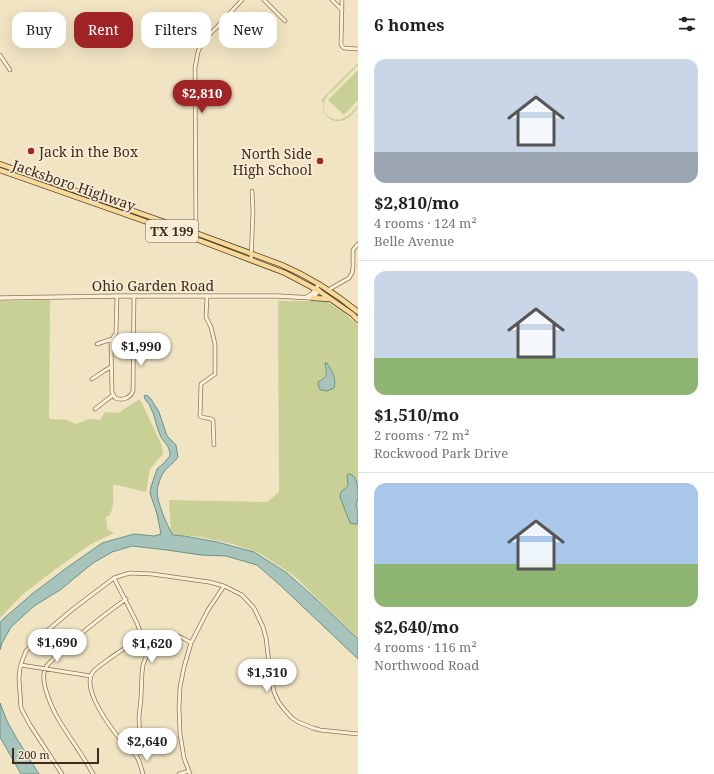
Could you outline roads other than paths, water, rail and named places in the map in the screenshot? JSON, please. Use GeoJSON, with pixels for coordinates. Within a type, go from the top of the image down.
{"type":"FeatureCollection","features":[{"type":"Feature","properties":{"kind":"main road","name":"Jacksboro Highway"},"geometry":{"type":"LineString","coordinates":[[0,164],[282,265],[321,285],[358,312]]}},
{"type":"Feature","properties":{"kind":"main road"},"geometry":{"type":"LineString","coordinates":[[2,171],[6,166]]}},
{"type":"Feature","properties":{"kind":"main road","name":"Jacksboro Highway"},"geometry":{"type":"LineString","coordinates":[[2,171],[196,239],[284,273],[318,290],[358,320]]}},
{"type":"Feature","properties":{"kind":"main road"},"geometry":{"type":"LineString","coordinates":[[124,214],[126,209]]}},
{"type":"Feature","properties":{"kind":"main road"},"geometry":{"type":"LineString","coordinates":[[313,298],[332,300]]}},
{"type":"Feature","properties":{"kind":"street"},"geometry":{"type":"LineString","coordinates":[[231,12],[242,0]]}},
{"type":"Feature","properties":{"kind":"street"},"geometry":{"type":"LineString","coordinates":[[264,0],[286,21]]}},
{"type":"Feature","properties":{"kind":"street"},"geometry":{"type":"LineString","coordinates":[[332,0],[342,10]]}},
{"type":"Feature","properties":{"kind":"street"},"geometry":{"type":"LineString","coordinates":[[342,0],[341,45],[344,48],[358,49]]}},
{"type":"Feature","properties":{"kind":"street"},"geometry":{"type":"LineString","coordinates":[[196,239],[195,68],[198,52],[202,42],[219,25]]}},
{"type":"Feature","properties":{"kind":"street"},"geometry":{"type":"LineString","coordinates":[[0,55],[10,70]]}},
{"type":"Feature","properties":{"kind":"street"},"geometry":{"type":"LineString","coordinates":[[251,260],[253,211],[252,192]]}},
{"type":"Feature","properties":{"kind":"street"},"geometry":{"type":"LineString","coordinates":[[328,290],[349,278],[353,268],[353,250],[358,244]]}},
{"type":"Feature","properties":{"kind":"street"},"geometry":{"type":"LineString","coordinates":[[313,298],[321,285]]}},
{"type":"Feature","properties":{"kind":"street"},"geometry":{"type":"LineString","coordinates":[[306,297],[318,290]]}},
{"type":"Feature","properties":{"kind":"street"},"geometry":{"type":"LineString","coordinates":[[117,296],[116,333],[111,344],[111,367],[112,392],[115,398],[121,400],[129,397],[133,391],[134,296]]}},
{"type":"Feature","properties":{"kind":"street"},"geometry":{"type":"LineString","coordinates":[[207,296],[206,317],[211,327],[215,344],[215,374],[201,384],[200,416],[202,418],[210,418],[213,420],[214,445]]}},
{"type":"Feature","properties":{"kind":"street","name":"Ohio Garden Road"},"geometry":{"type":"LineString","coordinates":[[0,298],[207,296],[313,298]]}},
{"type":"Feature","properties":{"kind":"street"},"geometry":{"type":"LineString","coordinates":[[97,344],[112,339]]}},
{"type":"Feature","properties":{"kind":"street"},"geometry":{"type":"LineString","coordinates":[[92,379],[111,367]]}},
{"type":"Feature","properties":{"kind":"street"},"geometry":{"type":"LineString","coordinates":[[95,409],[113,395]]}},
{"type":"Feature","properties":{"kind":"street"},"geometry":{"type":"LineString","coordinates":[[62,774],[30,725],[22,708],[19,679],[21,665],[26,652],[73,609],[114,578],[130,573],[209,582],[224,586],[242,595],[254,608],[263,627],[274,692],[283,708],[298,722],[313,728],[358,734]]}},
{"type":"Feature","properties":{"kind":"street"},"geometry":{"type":"LineString","coordinates":[[114,578],[126,599],[147,650],[142,673],[139,717],[140,744],[136,756]]}},
{"type":"Feature","properties":{"kind":"street"},"geometry":{"type":"LineString","coordinates":[[179,774],[189,772],[184,758],[180,734],[180,687],[184,667],[191,643],[208,610],[224,586]]}},
{"type":"Feature","properties":{"kind":"street"},"geometry":{"type":"LineString","coordinates":[[93,774],[51,706],[45,687],[45,668],[64,649],[126,599]]}},
{"type":"Feature","properties":{"kind":"street"},"geometry":{"type":"LineString","coordinates":[[143,774],[136,756],[124,745],[110,726],[94,699],[90,680],[92,673],[130,645],[152,634],[166,633],[175,635],[191,643]]}},
{"type":"Feature","properties":{"kind":"street"},"geometry":{"type":"LineString","coordinates":[[21,665],[91,676]]}},
{"type":"Feature","properties":{"kind":"water"},"geometry":{"type":"Polygon","coordinates":[[[325,363],[327,363],[330,368],[335,381],[334,388],[327,391],[319,388],[318,382],[326,376],[325,363]]]}},
{"type":"Feature","properties":{"kind":"water"},"geometry":{"type":"Polygon","coordinates":[[[147,395],[159,412],[167,436],[176,445],[178,457],[163,473],[157,491],[157,496],[163,514],[173,535],[217,542],[254,552],[287,573],[358,639],[358,659],[257,565],[226,556],[201,555],[132,546],[112,552],[93,563],[60,590],[34,606],[11,627],[2,643],[0,650],[0,623],[2,620],[32,594],[65,569],[102,543],[134,534],[154,536],[161,534],[157,514],[150,493],[157,469],[170,456],[170,453],[159,433],[152,410],[144,398],[144,396],[147,395]]]}},
{"type":"Feature","properties":{"kind":"water"},"geometry":{"type":"Polygon","coordinates":[[[349,474],[354,477],[358,487],[358,498],[356,504],[358,511],[357,524],[350,523],[340,497],[341,492],[348,486],[347,475],[349,474]]]}},
{"type":"Feature","properties":{"kind":"water"},"geometry":{"type":"Polygon","coordinates":[[[0,703],[7,721],[39,774],[21,774],[0,737],[0,703]]]}},
{"type":"Feature","properties":{"kind":"place","name":"Jack in the Box"},"geometry":{"type":"Point","coordinates":[31,151]}},
{"type":"Feature","properties":{"kind":"place","name":"North Side High School"},"geometry":{"type":"Point","coordinates":[320,161]}}]}
